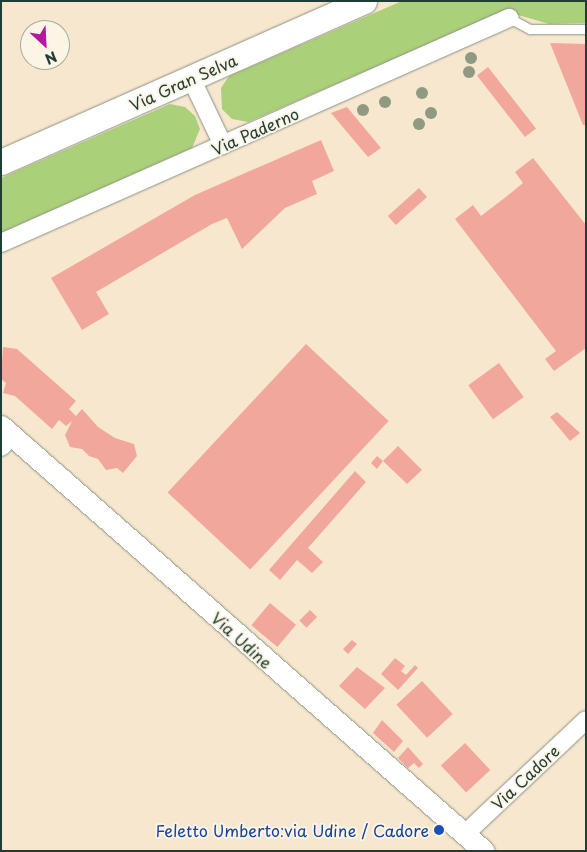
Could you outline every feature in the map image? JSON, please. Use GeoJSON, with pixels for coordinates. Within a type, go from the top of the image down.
{"type":"FeatureCollection","features":[{"type":"Feature","properties":{"kind":"main road","name":"Via Gran Selva"},"geometry":{"type":"LineString","coordinates":[[1,162],[364,1]]}},
{"type":"Feature","properties":{"kind":"street","name":"Via Paderno"},"geometry":{"type":"LineString","coordinates":[[1,243],[509,18]]}},
{"type":"Feature","properties":{"kind":"street"},"geometry":{"type":"LineString","coordinates":[[191,78],[224,145]]}},
{"type":"Feature","properties":{"kind":"street","name":"Via Udine"},"geometry":{"type":"LineString","coordinates":[[5,436],[484,851]]}},
{"type":"Feature","properties":{"kind":"street","name":"Via Cadore"},"geometry":{"type":"LineString","coordinates":[[465,834],[586,720]]}},
{"type":"Feature","properties":{"kind":"lane"},"geometry":{"type":"LineString","coordinates":[[509,18],[530,29],[586,29]]}},
{"type":"Feature","properties":{"kind":"green space"},"geometry":{"type":"Polygon","coordinates":[[[402,1],[586,1],[586,23],[549,24],[505,11],[248,122],[232,119],[222,109],[221,88],[229,76],[402,1]]]}},
{"type":"Feature","properties":{"kind":"green space"},"geometry":{"type":"Polygon","coordinates":[[[170,104],[185,107],[195,116],[200,129],[192,148],[1,233],[1,178],[170,104]]]}},
{"type":"Feature","properties":{"kind":"building"},"geometry":{"type":"Polygon","coordinates":[[[550,43],[586,44],[586,125],[583,125],[550,43]]]}},
{"type":"Feature","properties":{"kind":"building"},"geometry":{"type":"Polygon","coordinates":[[[488,67],[536,128],[525,137],[477,76],[488,67]]]}},
{"type":"Feature","properties":{"kind":"building"},"geometry":{"type":"Polygon","coordinates":[[[347,107],[381,148],[368,157],[331,113],[347,107]]]}},
{"type":"Feature","properties":{"kind":"building"},"geometry":{"type":"Polygon","coordinates":[[[321,140],[334,171],[312,181],[317,194],[285,208],[242,249],[227,218],[212,224],[96,292],[109,314],[82,330],[51,278],[195,195],[321,140]]]}},
{"type":"Feature","properties":{"kind":"building"},"geometry":{"type":"Polygon","coordinates":[[[533,158],[586,225],[586,348],[554,371],[545,359],[556,351],[455,219],[473,205],[481,216],[507,196],[523,183],[515,172],[533,158]]]}},
{"type":"Feature","properties":{"kind":"building"},"geometry":{"type":"Polygon","coordinates":[[[419,188],[427,197],[396,225],[388,216],[419,188]]]}},
{"type":"Feature","properties":{"kind":"building"},"geometry":{"type":"Polygon","coordinates":[[[306,344],[389,421],[250,570],[168,492],[306,344]]]}},
{"type":"Feature","properties":{"kind":"building"},"geometry":{"type":"Polygon","coordinates":[[[3,347],[17,349],[76,401],[69,409],[76,416],[82,409],[98,427],[115,438],[134,444],[137,456],[123,473],[117,468],[106,470],[98,459],[89,456],[82,449],[70,447],[65,435],[72,421],[66,426],[59,420],[52,429],[15,396],[3,393],[6,383],[1,379],[3,347]]]}},
{"type":"Feature","properties":{"kind":"building"},"geometry":{"type":"Polygon","coordinates":[[[499,363],[524,397],[493,419],[468,385],[499,363]]]}},
{"type":"Feature","properties":{"kind":"building"},"geometry":{"type":"Polygon","coordinates":[[[557,412],[580,433],[570,441],[550,417],[557,412]]]}},
{"type":"Feature","properties":{"kind":"building"},"geometry":{"type":"Polygon","coordinates":[[[398,446],[422,470],[407,484],[383,461],[398,446]]]}},
{"type":"Feature","properties":{"kind":"building"},"geometry":{"type":"Polygon","coordinates":[[[377,456],[383,461],[377,469],[371,463],[377,456]]]}},
{"type":"Feature","properties":{"kind":"building"},"geometry":{"type":"Polygon","coordinates":[[[355,471],[366,482],[308,548],[323,562],[312,573],[297,560],[280,580],[269,570],[355,471]]]}},
{"type":"Feature","properties":{"kind":"building"},"geometry":{"type":"Polygon","coordinates":[[[270,603],[296,625],[277,647],[251,625],[270,603]]]}},
{"type":"Feature","properties":{"kind":"building"},"geometry":{"type":"Polygon","coordinates":[[[310,610],[317,617],[306,628],[299,621],[310,610]]]}},
{"type":"Feature","properties":{"kind":"building"},"geometry":{"type":"Polygon","coordinates":[[[352,640],[357,644],[348,654],[343,649],[352,640]]]}},
{"type":"Feature","properties":{"kind":"building"},"geometry":{"type":"Polygon","coordinates":[[[395,658],[405,666],[401,671],[406,675],[415,665],[418,668],[398,690],[381,674],[395,658]]]}},
{"type":"Feature","properties":{"kind":"building"},"geometry":{"type":"Polygon","coordinates":[[[357,667],[385,688],[365,709],[339,686],[357,667]]]}},
{"type":"Feature","properties":{"kind":"building"},"geometry":{"type":"Polygon","coordinates":[[[422,681],[453,714],[427,738],[396,705],[422,681]]]}},
{"type":"Feature","properties":{"kind":"building"},"geometry":{"type":"Polygon","coordinates":[[[382,720],[403,741],[394,752],[373,733],[382,720]]]}},
{"type":"Feature","properties":{"kind":"building"},"geometry":{"type":"Polygon","coordinates":[[[465,743],[490,770],[466,793],[441,766],[465,743]]]}},
{"type":"Feature","properties":{"kind":"building"},"geometry":{"type":"Polygon","coordinates":[[[408,747],[423,764],[419,768],[414,763],[408,768],[398,758],[408,747]]]}},
{"type":"Feature","properties":{"kind":"place","name":"Feletto Umberto:via Udine / Cadore"},"geometry":{"type":"Point","coordinates":[439,830]}}]}
